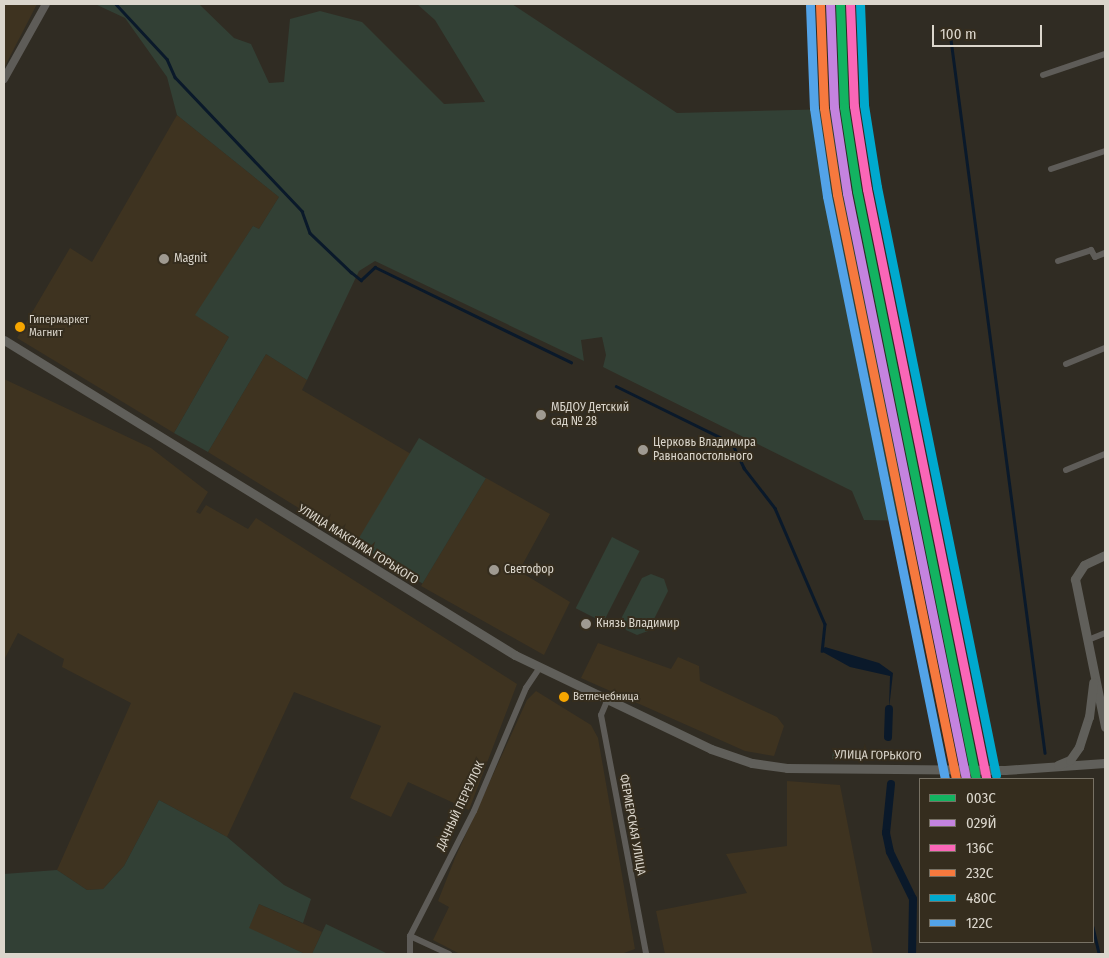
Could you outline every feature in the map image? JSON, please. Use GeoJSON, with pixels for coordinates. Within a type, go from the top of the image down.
{"type":"FeatureCollection","features":[{"type":"Feature","properties":{"kind":"main road","name":"УЛИЦА МАКСИМА ГОРЬКОГО"},"geometry":{"type":"LineString","coordinates":[[4,340],[539,669],[711,749]]}},
{"type":"Feature","properties":{"kind":"main road"},"geometry":{"type":"LineString","coordinates":[[1105,555],[1084,565],[1076,574],[1105,727]]}},
{"type":"Feature","properties":{"kind":"main road"},"geometry":{"type":"LineString","coordinates":[[1048,768],[1070,760],[1079,747],[1089,717],[1093,664]]}},
{"type":"Feature","properties":{"kind":"main road","name":"УЛИЦА ГОРЬКОГО"},"geometry":{"type":"LineString","coordinates":[[711,749],[752,763],[787,768],[1048,768]]}},
{"type":"Feature","properties":{"kind":"main road"},"geometry":{"type":"LineString","coordinates":[[1048,768],[1105,763]]}},
{"type":"Feature","properties":{"kind":"street"},"geometry":{"type":"LineString","coordinates":[[4,78],[46,4]]}},
{"type":"Feature","properties":{"kind":"street"},"geometry":{"type":"LineString","coordinates":[[1043,75],[1105,54]]}},
{"type":"Feature","properties":{"kind":"street"},"geometry":{"type":"LineString","coordinates":[[1051,169],[1105,151]]}},
{"type":"Feature","properties":{"kind":"street"},"geometry":{"type":"LineString","coordinates":[[1058,261],[1090,250],[1095,257],[1105,253]]}},
{"type":"Feature","properties":{"kind":"street"},"geometry":{"type":"LineString","coordinates":[[1066,364],[1105,348]]}},
{"type":"Feature","properties":{"kind":"street"},"geometry":{"type":"LineString","coordinates":[[1066,470],[1105,454]]}},
{"type":"Feature","properties":{"kind":"street"},"geometry":{"type":"LineString","coordinates":[[1088,640],[1105,633]]}},
{"type":"Feature","properties":{"kind":"street","name":"ДАЧНЫЙ ПЕРЕУЛОК"},"geometry":{"type":"LineString","coordinates":[[410,954],[410,936],[474,811],[526,688],[539,669]]}},
{"type":"Feature","properties":{"kind":"street","name":"ФЕРМЕРСКАЯ УЛИЦА"},"geometry":{"type":"LineString","coordinates":[[607,701],[601,715],[646,954]]}},
{"type":"Feature","properties":{"kind":"street"},"geometry":{"type":"LineString","coordinates":[[410,936],[449,954]]}},
{"type":"Feature","properties":{"kind":"shaded area"},"geometry":{"type":"Polygon","coordinates":[[[4,4],[37,4],[4,68],[4,4]]]}},
{"type":"Feature","properties":{"kind":"shaded area"},"geometry":{"type":"Polygon","coordinates":[[[177,115],[279,197],[259,229],[253,226],[196,315],[229,337],[174,433],[17,338],[70,248],[92,262],[177,115]]]}},
{"type":"Feature","properties":{"kind":"shaded area"},"geometry":{"type":"Polygon","coordinates":[[[266,354],[307,380],[302,390],[411,454],[357,544],[208,452],[266,354]]]}},
{"type":"Feature","properties":{"kind":"shaded area"},"geometry":{"type":"Polygon","coordinates":[[[4,379],[151,448],[208,492],[196,512],[200,514],[206,505],[248,529],[256,518],[517,684],[469,810],[408,782],[391,817],[350,798],[381,726],[294,692],[227,837],[159,800],[124,866],[103,889],[87,890],[57,870],[131,703],[62,667],[64,659],[18,633],[4,660],[4,379]]]}},
{"type":"Feature","properties":{"kind":"shaded area"},"geometry":{"type":"Polygon","coordinates":[[[486,478],[550,514],[519,571],[570,602],[544,655],[421,586],[486,478]]]}},
{"type":"Feature","properties":{"kind":"shaded area"},"geometry":{"type":"Polygon","coordinates":[[[598,643],[671,669],[678,657],[699,666],[700,681],[777,717],[784,726],[774,756],[745,751],[581,678],[598,643]]]}},
{"type":"Feature","properties":{"kind":"shaded area"},"geometry":{"type":"Polygon","coordinates":[[[536,691],[591,725],[598,738],[635,949],[621,954],[460,954],[433,940],[449,907],[438,901],[455,858],[527,700],[536,691]]]}},
{"type":"Feature","properties":{"kind":"shaded area"},"geometry":{"type":"Polygon","coordinates":[[[787,781],[840,785],[873,954],[665,954],[656,911],[747,893],[726,854],[787,846],[787,781]]]}},
{"type":"Feature","properties":{"kind":"shaded area"},"geometry":{"type":"Polygon","coordinates":[[[259,904],[322,932],[312,954],[305,954],[248,929],[259,904]]]}},
{"type":"Feature","properties":{"kind":"green space"},"geometry":{"type":"Polygon","coordinates":[[[95,4],[199,4],[234,38],[251,44],[269,83],[284,82],[290,19],[320,11],[362,22],[444,104],[485,102],[435,20],[417,4],[512,4],[677,113],[835,109],[918,521],[864,520],[852,491],[603,367],[606,355],[602,337],[581,340],[584,361],[375,261],[359,271],[307,380],[266,354],[208,452],[174,433],[229,337],[195,315],[253,226],[259,229],[279,197],[177,115],[167,77],[125,18],[95,4]]]}},
{"type":"Feature","properties":{"kind":"green space"},"geometry":{"type":"Polygon","coordinates":[[[419,438],[486,478],[423,584],[356,543],[419,438]]]}},
{"type":"Feature","properties":{"kind":"green space"},"geometry":{"type":"Polygon","coordinates":[[[612,537],[640,551],[603,622],[576,608],[612,537]]]}},
{"type":"Feature","properties":{"kind":"green space"},"geometry":{"type":"Polygon","coordinates":[[[651,574],[664,579],[668,591],[648,631],[637,635],[626,630],[622,617],[642,578],[651,574]]]}},
{"type":"Feature","properties":{"kind":"green space"},"geometry":{"type":"Polygon","coordinates":[[[833,751],[852,751],[855,756],[832,759],[833,751]]]}},
{"type":"Feature","properties":{"kind":"green space"},"geometry":{"type":"Polygon","coordinates":[[[159,800],[227,837],[284,885],[311,899],[303,923],[259,904],[249,928],[305,954],[4,954],[4,874],[57,870],[87,890],[103,889],[124,866],[159,800]]]}},
{"type":"Feature","properties":{"kind":"green space"},"geometry":{"type":"Polygon","coordinates":[[[326,924],[388,954],[312,954],[326,924]]]}},
{"type":"Feature","properties":{"kind":"water"},"geometry":{"type":"Polygon","coordinates":[[[825,647],[879,663],[893,673],[889,709],[890,676],[850,667],[821,651],[825,647]]]}},
{"type":"Feature","properties":{"kind":"waterway"},"geometry":{"type":"LineString","coordinates":[[116,4],[167,59],[175,77],[302,211],[310,233],[361,280],[375,267],[571,362]]}},
{"type":"Feature","properties":{"kind":"waterway"},"geometry":{"type":"LineString","coordinates":[[950,32],[1045,753]]}},
{"type":"Feature","properties":{"kind":"waterway"},"geometry":{"type":"LineString","coordinates":[[616,386],[732,443],[744,468],[775,508],[825,624],[822,651]]}},
{"type":"Feature","properties":{"kind":"waterway"},"geometry":{"type":"LineString","coordinates":[[888,737],[889,709]]}},
{"type":"Feature","properties":{"kind":"waterway"},"geometry":{"type":"LineString","coordinates":[[891,784],[886,833],[890,852],[913,899],[912,954]]}},
{"type":"Feature","properties":{"kind":"waterway"},"geometry":{"type":"LineString","coordinates":[[1094,932],[1099,954]]}},
{"type":"Feature","properties":{"kind":"transit line","name":"029Й"},"geometry":{"type":"LineString","coordinates":[[830,4],[834,107],[847,193],[966,778]]}},
{"type":"Feature","properties":{"kind":"transit line","name":"003С"},"geometry":{"type":"LineString","coordinates":[[840,4],[844,107],[857,191],[976,778]]}},
{"type":"Feature","properties":{"kind":"transit line","name":"136С"},"geometry":{"type":"LineString","coordinates":[[850,4],[854,106],[867,189],[986,777]]}},
{"type":"Feature","properties":{"kind":"transit line","name":"480С"},"geometry":{"type":"LineString","coordinates":[[860,4],[864,105],[877,187],[996,775]]}},
{"type":"Feature","properties":{"kind":"transit line","name":"122С"},"geometry":{"type":"LineString","coordinates":[[810,5],[814,108],[827,196],[945,778]]}},
{"type":"Feature","properties":{"kind":"transit line","name":"232C"},"geometry":{"type":"LineString","coordinates":[[820,5],[824,108],[837,194],[956,778]]}},
{"type":"Feature","properties":{"kind":"place","name":"Magnit"},"geometry":{"type":"Point","coordinates":[164,259]}},
{"type":"Feature","properties":{"kind":"place","name":"Гипермаркет Магнит"},"geometry":{"type":"Point","coordinates":[20,327]}},
{"type":"Feature","properties":{"kind":"place","name":"МБДОУ Детский сад № 28"},"geometry":{"type":"Point","coordinates":[541,415]}},
{"type":"Feature","properties":{"kind":"place","name":"Церковь Владимира Равноапостольного"},"geometry":{"type":"Point","coordinates":[643,450]}},
{"type":"Feature","properties":{"kind":"place","name":"Светофор"},"geometry":{"type":"Point","coordinates":[494,570]}},
{"type":"Feature","properties":{"kind":"place","name":"Князь Владимир"},"geometry":{"type":"Point","coordinates":[586,624]}},
{"type":"Feature","properties":{"kind":"place","name":"Ветлечебница"},"geometry":{"type":"Point","coordinates":[564,697]}}]}
